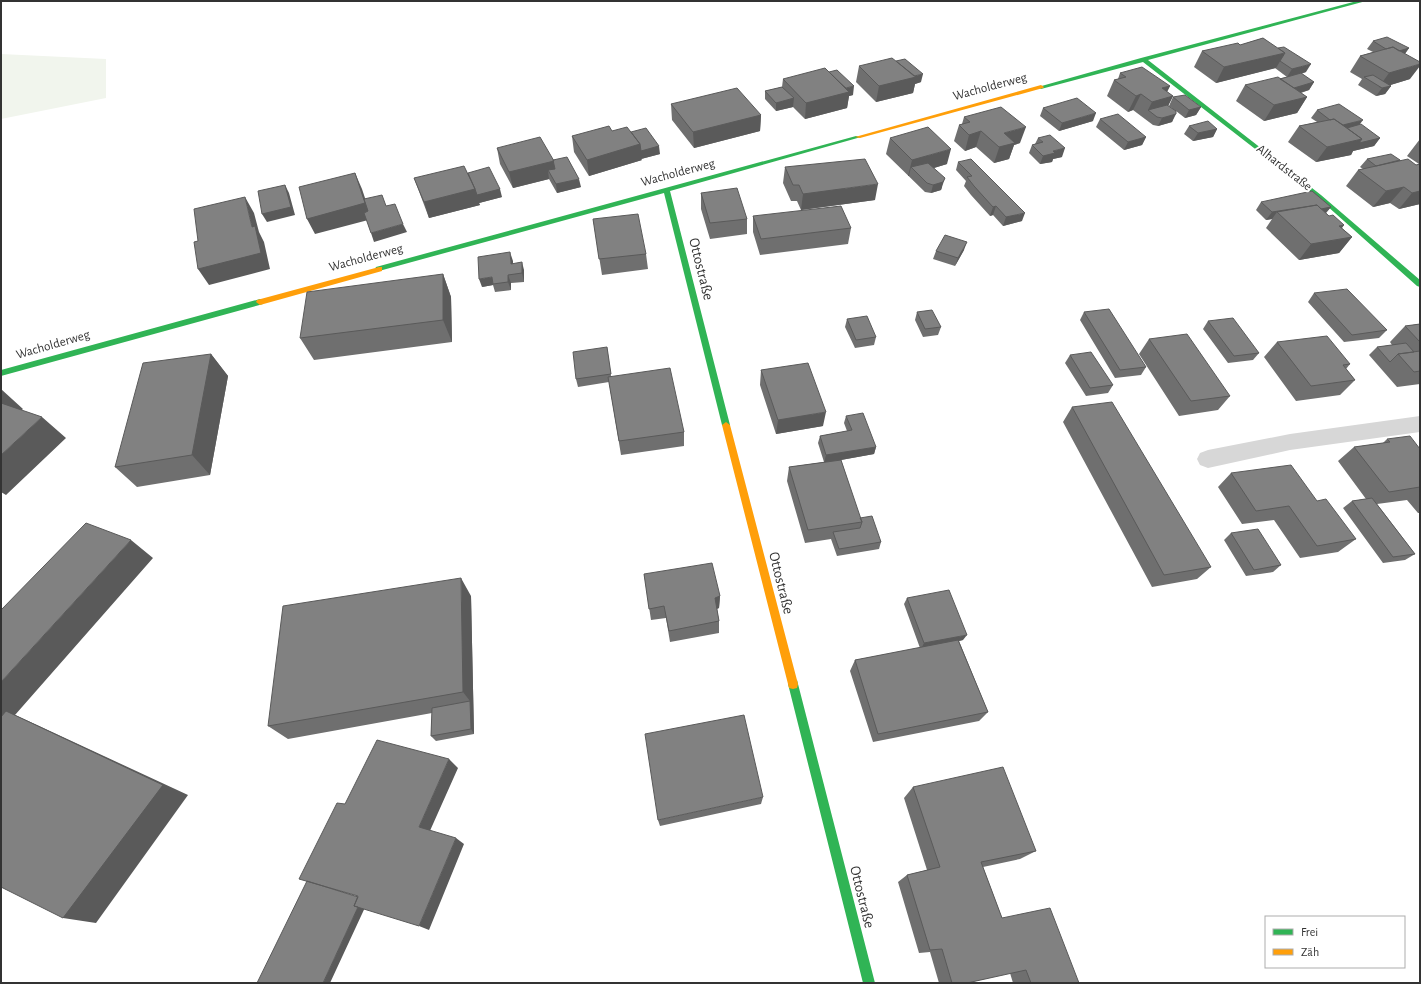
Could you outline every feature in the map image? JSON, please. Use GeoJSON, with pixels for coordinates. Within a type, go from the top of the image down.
{"type":"FeatureCollection","features":[{"type":"Feature","properties":{"kind":"street","name":"Wacholderweg"},"geometry":{"type":"LineString","coordinates":[[1,373],[666,189],[1143,59],[1363,1]]}},
{"type":"Feature","properties":{"kind":"street","name":"Alhardstraße"},"geometry":{"type":"LineString","coordinates":[[1143,59],[1318,195],[1420,284]]}},
{"type":"Feature","properties":{"kind":"street","name":"Ottostraße"},"geometry":{"type":"LineString","coordinates":[[666,189],[869,983]]}},
{"type":"Feature","properties":{"kind":"street"},"geometry":{"type":"LineString","coordinates":[[1208,459],[1290,442],[1420,424]]}},
{"type":"Feature","properties":{"kind":"shaded area"},"geometry":{"type":"Polygon","coordinates":[[[1,54],[106,59],[106,98],[1,119],[1,54]]]}},
{"type":"Feature","properties":{"kind":"building"},"geometry":{"type":"Polygon","coordinates":[[[1387,37],[1409,48],[1399,51],[1393,47],[1386,49],[1373,41],[1387,37]]]}},
{"type":"Feature","properties":{"kind":"building"},"geometry":{"type":"Polygon","coordinates":[[[1263,38],[1285,53],[1224,67],[1202,51],[1238,43],[1240,45],[1263,38]]]}},
{"type":"Feature","properties":{"kind":"building"},"geometry":{"type":"Polygon","coordinates":[[[1284,47],[1311,64],[1292,69],[1280,61],[1285,53],[1278,48],[1284,47]]]}},
{"type":"Feature","properties":{"kind":"building"},"geometry":{"type":"Polygon","coordinates":[[[1393,47],[1420,62],[1420,64],[1389,73],[1360,56],[1393,47]]]}},
{"type":"Feature","properties":{"kind":"building"},"geometry":{"type":"Polygon","coordinates":[[[892,58],[916,77],[879,86],[859,66],[892,58]]]}},
{"type":"Feature","properties":{"kind":"building"},"geometry":{"type":"Polygon","coordinates":[[[905,59],[923,74],[914,76],[896,61],[905,59]]]}},
{"type":"Feature","properties":{"kind":"building"},"geometry":{"type":"Polygon","coordinates":[[[1142,67],[1170,86],[1162,88],[1173,96],[1152,102],[1141,94],[1136,96],[1114,80],[1126,77],[1120,73],[1142,67]]]}},
{"type":"Feature","properties":{"kind":"building"},"geometry":{"type":"Polygon","coordinates":[[[825,68],[849,92],[806,103],[783,79],[825,68]]]}},
{"type":"Feature","properties":{"kind":"building"},"geometry":{"type":"Polygon","coordinates":[[[837,70],[854,86],[846,88],[829,72],[837,70]]]}},
{"type":"Feature","properties":{"kind":"building"},"geometry":{"type":"Polygon","coordinates":[[[1301,73],[1314,82],[1294,88],[1280,79],[1301,73]]]}},
{"type":"Feature","properties":{"kind":"building"},"geometry":{"type":"Polygon","coordinates":[[[1373,75],[1391,86],[1382,88],[1364,77],[1373,75]]]}},
{"type":"Feature","properties":{"kind":"building"},"geometry":{"type":"Polygon","coordinates":[[[1278,77],[1307,97],[1274,105],[1245,85],[1278,77]]]}},
{"type":"Feature","properties":{"kind":"building"},"geometry":{"type":"Polygon","coordinates":[[[782,87],[794,98],[776,103],[765,91],[782,87]]]}},
{"type":"Feature","properties":{"kind":"building"},"geometry":{"type":"Polygon","coordinates":[[[737,88],[761,115],[693,132],[671,104],[737,88]]]}},
{"type":"Feature","properties":{"kind":"building"},"geometry":{"type":"Polygon","coordinates":[[[1185,95],[1201,107],[1189,110],[1173,97],[1185,95]]]}},
{"type":"Feature","properties":{"kind":"building"},"geometry":{"type":"Polygon","coordinates":[[[1077,98],[1096,113],[1062,123],[1043,108],[1077,98]]]}},
{"type":"Feature","properties":{"kind":"building"},"geometry":{"type":"Polygon","coordinates":[[[1339,104],[1363,120],[1343,125],[1334,119],[1330,120],[1317,110],[1339,104]]]}},
{"type":"Feature","properties":{"kind":"building"},"geometry":{"type":"Polygon","coordinates":[[[1167,105],[1176,111],[1176,114],[1162,118],[1157,117],[1148,110],[1167,105]]]}},
{"type":"Feature","properties":{"kind":"building"},"geometry":{"type":"Polygon","coordinates":[[[1001,107],[1026,127],[1004,133],[1015,143],[999,147],[981,131],[969,135],[959,125],[970,122],[964,117],[1001,107]]]}},
{"type":"Feature","properties":{"kind":"building"},"geometry":{"type":"Polygon","coordinates":[[[1118,114],[1146,137],[1128,142],[1100,119],[1118,114]]]}},
{"type":"Feature","properties":{"kind":"building"},"geometry":{"type":"Polygon","coordinates":[[[1334,119],[1362,139],[1327,147],[1299,126],[1334,119]]]}},
{"type":"Feature","properties":{"kind":"building"},"geometry":{"type":"Polygon","coordinates":[[[1208,121],[1217,129],[1198,133],[1189,126],[1208,121]]]}},
{"type":"Feature","properties":{"kind":"building"},"geometry":{"type":"Polygon","coordinates":[[[1361,124],[1380,138],[1359,143],[1362,139],[1347,128],[1361,124]]]}},
{"type":"Feature","properties":{"kind":"building"},"geometry":{"type":"Polygon","coordinates":[[[609,126],[612,131],[627,127],[640,144],[587,160],[572,136],[609,126]]]}},
{"type":"Feature","properties":{"kind":"building"},"geometry":{"type":"Polygon","coordinates":[[[928,127],[951,149],[912,160],[890,138],[928,127]]]}},
{"type":"Feature","properties":{"kind":"building"},"geometry":{"type":"Polygon","coordinates":[[[646,128],[659,146],[641,151],[640,144],[631,132],[646,128]]]}},
{"type":"Feature","properties":{"kind":"building"},"geometry":{"type":"Polygon","coordinates":[[[1050,135],[1065,148],[1053,151],[1055,153],[1043,156],[1032,145],[1043,142],[1038,138],[1050,135]]]}},
{"type":"Feature","properties":{"kind":"building"},"geometry":{"type":"Polygon","coordinates":[[[540,137],[554,161],[509,172],[497,148],[540,137]]]}},
{"type":"Feature","properties":{"kind":"building"},"geometry":{"type":"Polygon","coordinates":[[[1391,154],[1400,160],[1376,166],[1367,159],[1391,154]]]}},
{"type":"Feature","properties":{"kind":"building"},"geometry":{"type":"Polygon","coordinates":[[[567,157],[579,179],[556,184],[548,170],[555,169],[553,160],[567,157]]]}},
{"type":"Feature","properties":{"kind":"building"},"geometry":{"type":"Polygon","coordinates":[[[865,159],[878,184],[803,194],[799,185],[793,185],[785,167],[865,159]]]}},
{"type":"Feature","properties":{"kind":"building"},"geometry":{"type":"Polygon","coordinates":[[[971,159],[1025,213],[1006,217],[996,206],[993,207],[967,177],[972,176],[958,162],[971,159]]]}},
{"type":"Feature","properties":{"kind":"building"},"geometry":{"type":"Polygon","coordinates":[[[1408,159],[1416,165],[1420,164],[1420,191],[1412,193],[1404,187],[1386,191],[1358,170],[1408,159]]]}},
{"type":"Feature","properties":{"kind":"building"},"geometry":{"type":"Polygon","coordinates":[[[928,163],[945,178],[943,182],[933,185],[927,183],[911,167],[928,163]]]}},
{"type":"Feature","properties":{"kind":"building"},"geometry":{"type":"Polygon","coordinates":[[[464,166],[475,189],[424,202],[414,178],[464,166]]]}},
{"type":"Feature","properties":{"kind":"building"},"geometry":{"type":"Polygon","coordinates":[[[489,167],[500,189],[477,195],[468,173],[489,167]]]}},
{"type":"Feature","properties":{"kind":"building"},"geometry":{"type":"Polygon","coordinates":[[[355,173],[365,203],[307,219],[299,187],[355,173]]]}},
{"type":"Feature","properties":{"kind":"building"},"geometry":{"type":"Polygon","coordinates":[[[285,185],[291,207],[262,214],[258,191],[285,185]]]}},
{"type":"Feature","properties":{"kind":"building"},"geometry":{"type":"Polygon","coordinates":[[[737,188],[747,219],[710,223],[701,193],[737,188]]]}},
{"type":"Feature","properties":{"kind":"building"},"geometry":{"type":"Polygon","coordinates":[[[1312,191],[1331,207],[1321,209],[1317,205],[1272,212],[1261,202],[1312,191]]]}},
{"type":"Feature","properties":{"kind":"building"},"geometry":{"type":"Polygon","coordinates":[[[382,195],[386,206],[395,204],[403,224],[371,233],[364,213],[368,211],[364,199],[382,195]]]}},
{"type":"Feature","properties":{"kind":"building"},"geometry":{"type":"Polygon","coordinates":[[[245,197],[252,227],[255,226],[261,253],[198,269],[194,242],[198,241],[194,209],[245,197]]]}},
{"type":"Feature","properties":{"kind":"building"},"geometry":{"type":"Polygon","coordinates":[[[1317,205],[1329,216],[1333,215],[1344,225],[1339,226],[1352,237],[1311,244],[1277,212],[1317,205]]]}},
{"type":"Feature","properties":{"kind":"building"},"geometry":{"type":"Polygon","coordinates":[[[841,206],[851,228],[761,239],[753,216],[841,206]]]}},
{"type":"Feature","properties":{"kind":"building"},"geometry":{"type":"Polygon","coordinates":[[[638,214],[646,254],[599,259],[593,219],[638,214]]]}},
{"type":"Feature","properties":{"kind":"building"},"geometry":{"type":"Polygon","coordinates":[[[945,235],[967,242],[958,258],[936,251],[945,235]]]}},
{"type":"Feature","properties":{"kind":"building"},"geometry":{"type":"Polygon","coordinates":[[[510,252],[511,264],[522,262],[522,273],[508,275],[508,282],[493,284],[492,277],[479,279],[478,257],[510,252]]]}},
{"type":"Feature","properties":{"kind":"building"},"geometry":{"type":"Polygon","coordinates":[[[443,274],[443,320],[300,338],[307,292],[443,274]]]}},
{"type":"Feature","properties":{"kind":"building"},"geometry":{"type":"Polygon","coordinates":[[[1347,289],[1387,330],[1352,335],[1314,293],[1347,289]]]}},
{"type":"Feature","properties":{"kind":"building"},"geometry":{"type":"Polygon","coordinates":[[[1109,309],[1146,367],[1120,370],[1084,312],[1109,309]]]}},
{"type":"Feature","properties":{"kind":"building"},"geometry":{"type":"Polygon","coordinates":[[[932,310],[941,327],[925,329],[917,312],[932,310]]]}},
{"type":"Feature","properties":{"kind":"building"},"geometry":{"type":"Polygon","coordinates":[[[867,316],[876,337],[856,340],[847,319],[867,316]]]}},
{"type":"Feature","properties":{"kind":"building"},"geometry":{"type":"Polygon","coordinates":[[[1233,318],[1259,353],[1234,356],[1208,321],[1233,318]]]}},
{"type":"Feature","properties":{"kind":"building"},"geometry":{"type":"Polygon","coordinates":[[[1420,324],[1420,342],[1405,326],[1420,324]]]}},
{"type":"Feature","properties":{"kind":"building"},"geometry":{"type":"Polygon","coordinates":[[[1187,334],[1230,396],[1191,401],[1149,339],[1187,334]]]}},
{"type":"Feature","properties":{"kind":"building"},"geometry":{"type":"Polygon","coordinates":[[[1327,336],[1350,364],[1343,365],[1355,380],[1311,386],[1277,342],[1327,336]]]}},
{"type":"Feature","properties":{"kind":"building"},"geometry":{"type":"Polygon","coordinates":[[[1406,343],[1414,352],[1398,354],[1390,362],[1377,347],[1406,343]]]}},
{"type":"Feature","properties":{"kind":"building"},"geometry":{"type":"Polygon","coordinates":[[[607,347],[611,374],[576,379],[573,352],[607,347]]]}},
{"type":"Feature","properties":{"kind":"building"},"geometry":{"type":"Polygon","coordinates":[[[1420,351],[1420,371],[1414,372],[1398,354],[1420,351]]]}},
{"type":"Feature","properties":{"kind":"building"},"geometry":{"type":"Polygon","coordinates":[[[1091,352],[1113,385],[1090,388],[1070,355],[1091,352]]]}},
{"type":"Feature","properties":{"kind":"building"},"geometry":{"type":"Polygon","coordinates":[[[211,354],[192,455],[115,467],[143,363],[211,354]]]}},
{"type":"Feature","properties":{"kind":"building"},"geometry":{"type":"Polygon","coordinates":[[[808,363],[826,412],[778,420],[761,370],[808,363]]]}},
{"type":"Feature","properties":{"kind":"building"},"geometry":{"type":"Polygon","coordinates":[[[670,368],[684,432],[619,441],[608,377],[670,368]]]}},
{"type":"Feature","properties":{"kind":"building"},"geometry":{"type":"Polygon","coordinates":[[[1112,402],[1211,567],[1164,575],[1072,407],[1112,402]]]}},
{"type":"Feature","properties":{"kind":"building"},"geometry":{"type":"Polygon","coordinates":[[[1,403],[42,417],[1,455],[1,403]]]}},
{"type":"Feature","properties":{"kind":"building"},"geometry":{"type":"Polygon","coordinates":[[[863,413],[876,447],[826,455],[820,436],[852,430],[846,416],[863,413]]]}},
{"type":"Feature","properties":{"kind":"building"},"geometry":{"type":"Polygon","coordinates":[[[1410,436],[1420,449],[1420,487],[1389,492],[1354,447],[1390,442],[1387,439],[1410,436]]]}},
{"type":"Feature","properties":{"kind":"building"},"geometry":{"type":"Polygon","coordinates":[[[841,460],[862,522],[808,530],[789,467],[841,460]]]}},
{"type":"Feature","properties":{"kind":"building"},"geometry":{"type":"Polygon","coordinates":[[[1291,465],[1317,501],[1326,499],[1356,539],[1317,546],[1289,506],[1256,511],[1231,473],[1291,465]]]}},
{"type":"Feature","properties":{"kind":"building"},"geometry":{"type":"Polygon","coordinates":[[[1372,498],[1415,554],[1393,557],[1352,501],[1372,498]]]}},
{"type":"Feature","properties":{"kind":"building"},"geometry":{"type":"Polygon","coordinates":[[[872,516],[881,542],[839,549],[833,532],[860,528],[862,522],[860,518],[872,516]]]}},
{"type":"Feature","properties":{"kind":"building"},"geometry":{"type":"Polygon","coordinates":[[[86,523],[131,540],[1,682],[1,610],[86,523]]]}},
{"type":"Feature","properties":{"kind":"building"},"geometry":{"type":"Polygon","coordinates":[[[1258,529],[1281,565],[1254,570],[1231,533],[1258,529]]]}},
{"type":"Feature","properties":{"kind":"building"},"geometry":{"type":"Polygon","coordinates":[[[712,563],[720,596],[715,598],[719,621],[669,631],[664,606],[649,609],[644,574],[712,563]]]}},
{"type":"Feature","properties":{"kind":"building"},"geometry":{"type":"Polygon","coordinates":[[[461,578],[463,692],[268,726],[283,606],[461,578]]]}},
{"type":"Feature","properties":{"kind":"building"},"geometry":{"type":"Polygon","coordinates":[[[949,590],[967,635],[924,643],[907,598],[949,590]]]}},
{"type":"Feature","properties":{"kind":"building"},"geometry":{"type":"Polygon","coordinates":[[[958,640],[988,712],[878,734],[855,660],[958,640]]]}},
{"type":"Feature","properties":{"kind":"building"},"geometry":{"type":"Polygon","coordinates":[[[470,701],[471,729],[431,736],[432,708],[470,701]]]}},
{"type":"Feature","properties":{"kind":"building"},"geometry":{"type":"Polygon","coordinates":[[[6,711],[163,785],[63,918],[1,887],[1,717],[6,711]]]}},
{"type":"Feature","properties":{"kind":"building"},"geometry":{"type":"Polygon","coordinates":[[[744,715],[763,797],[658,820],[645,734],[744,715]]]}},
{"type":"Feature","properties":{"kind":"building"},"geometry":{"type":"Polygon","coordinates":[[[377,740],[449,759],[419,827],[456,838],[419,926],[354,906],[358,896],[299,879],[337,803],[345,804],[377,740]]]}},
{"type":"Feature","properties":{"kind":"building"},"geometry":{"type":"Polygon","coordinates":[[[1003,767],[1036,851],[981,862],[1002,918],[1050,908],[1079,983],[1031,983],[1026,970],[967,983],[952,983],[942,949],[930,950],[907,875],[940,867],[913,787],[1003,767]]]}},
{"type":"Feature","properties":{"kind":"building"},"geometry":{"type":"Polygon","coordinates":[[[307,881],[358,897],[354,906],[358,907],[323,983],[257,983],[307,881]]]}},
{"type":"Feature","properties":{"kind":"traffic: fast"},"geometry":{"type":"LineString","coordinates":[[1041,87],[1363,1]]}},
{"type":"Feature","properties":{"kind":"traffic: fast"},"geometry":{"type":"LineString","coordinates":[[1143,59],[1319,196],[1420,284]]}},
{"type":"Feature","properties":{"kind":"traffic: fast"},"geometry":{"type":"LineString","coordinates":[[379,269],[858,137]]}},
{"type":"Feature","properties":{"kind":"traffic: fast"},"geometry":{"type":"LineString","coordinates":[[666,189],[726,425]]}},
{"type":"Feature","properties":{"kind":"traffic: fast"},"geometry":{"type":"LineString","coordinates":[[1,373],[260,302]]}},
{"type":"Feature","properties":{"kind":"traffic: fast"},"geometry":{"type":"LineString","coordinates":[[793,684],[869,983]]}},
{"type":"Feature","properties":{"kind":"traffic: slow"},"geometry":{"type":"LineString","coordinates":[[858,137],[1041,87]]}},
{"type":"Feature","properties":{"kind":"traffic: slow"},"geometry":{"type":"LineString","coordinates":[[260,302],[379,269]]}},
{"type":"Feature","properties":{"kind":"traffic: slow"},"geometry":{"type":"LineString","coordinates":[[726,425],[793,684]]}}]}
